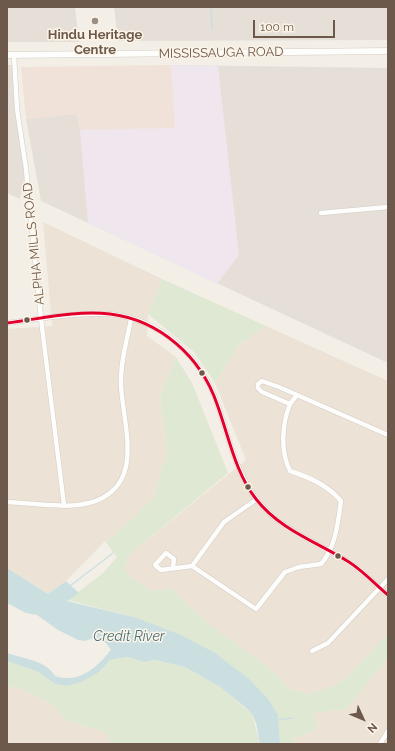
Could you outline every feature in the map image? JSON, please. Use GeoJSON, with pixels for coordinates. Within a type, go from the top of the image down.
{"type":"FeatureCollection","features":[{"type":"Feature","properties":{"kind":"main road","name":"MISSISSAUGA ROAD"},"geometry":{"type":"LineString","coordinates":[[10,55],[388,52]]}},
{"type":"Feature","properties":{"kind":"street","name":"ALPHA MILLS ROAD"},"geometry":{"type":"LineString","coordinates":[[10,55],[26,168],[41,319],[64,505]]}},
{"type":"Feature","properties":{"kind":"street"},"geometry":{"type":"LineString","coordinates":[[321,213],[388,207]]}},
{"type":"Feature","properties":{"kind":"street"},"geometry":{"type":"LineString","coordinates":[[7,323],[100,314],[145,323],[172,338],[192,358],[202,372],[216,401],[238,466],[256,500],[287,528],[357,568],[388,596]]}},
{"type":"Feature","properties":{"kind":"street"},"geometry":{"type":"LineString","coordinates":[[7,502],[64,505],[87,504],[101,499],[112,491],[122,478],[127,466],[129,454],[121,384],[131,319]]}},
{"type":"Feature","properties":{"kind":"street"},"geometry":{"type":"LineString","coordinates":[[290,404],[262,392],[258,388],[258,384],[262,381],[267,382],[388,435]]}},
{"type":"Feature","properties":{"kind":"street"},"geometry":{"type":"LineString","coordinates":[[173,567],[192,566],[256,609],[285,572],[299,566],[321,564],[338,526],[341,500],[333,491],[306,476],[290,471],[286,463],[284,442],[285,416],[290,404],[297,396]]}},
{"type":"Feature","properties":{"kind":"street"},"geometry":{"type":"LineString","coordinates":[[192,566],[224,522],[256,500]]}},
{"type":"Feature","properties":{"kind":"street"},"geometry":{"type":"LineString","coordinates":[[312,652],[328,643],[388,579]]}},
{"type":"Feature","properties":{"kind":"street"},"geometry":{"type":"LineString","coordinates":[[380,744],[388,731]]}},
{"type":"Feature","properties":{"kind":"shaded area"},"geometry":{"type":"Polygon","coordinates":[[[7,7],[75,7],[79,42],[7,42],[7,7]]]}},
{"type":"Feature","properties":{"kind":"shaded area"},"geometry":{"type":"Polygon","coordinates":[[[114,7],[388,7],[388,40],[118,41],[114,7]]]}},
{"type":"Feature","properties":{"kind":"shaded area"},"geometry":{"type":"Polygon","coordinates":[[[7,65],[14,65],[26,169],[20,199],[7,193],[7,65]]]}},
{"type":"Feature","properties":{"kind":"shaded area"},"geometry":{"type":"Polygon","coordinates":[[[171,65],[175,128],[80,130],[76,114],[26,119],[21,67],[171,65]]]}},
{"type":"Feature","properties":{"kind":"shaded area"},"geometry":{"type":"Polygon","coordinates":[[[171,65],[388,68],[388,363],[41,201],[26,119],[76,114],[80,130],[175,128],[171,65]]]}},
{"type":"Feature","properties":{"kind":"shaded area"},"geometry":{"type":"Polygon","coordinates":[[[171,65],[218,66],[239,255],[217,284],[88,223],[80,130],[175,128],[171,65]]]}},
{"type":"Feature","properties":{"kind":"shaded area"},"geometry":{"type":"Polygon","coordinates":[[[43,222],[162,279],[148,314],[147,336],[176,357],[160,396],[167,451],[154,497],[113,537],[105,541],[66,581],[48,594],[7,568],[7,329],[52,326],[43,222]]]}},
{"type":"Feature","properties":{"kind":"shaded area"},"geometry":{"type":"Polygon","coordinates":[[[266,326],[388,381],[388,633],[350,674],[336,685],[309,694],[291,690],[272,670],[206,622],[171,588],[153,591],[131,578],[125,569],[129,555],[246,460],[215,383],[240,344],[266,326]]]}},
{"type":"Feature","properties":{"kind":"shaded area"},"geometry":{"type":"Polygon","coordinates":[[[388,658],[388,744],[295,744],[294,739],[319,728],[313,713],[346,709],[388,658]]]}},
{"type":"Feature","properties":{"kind":"shaded area"},"geometry":{"type":"Polygon","coordinates":[[[7,686],[24,690],[53,705],[65,720],[107,733],[111,744],[7,744],[7,686]]]}},
{"type":"Feature","properties":{"kind":"green space"},"geometry":{"type":"Polygon","coordinates":[[[162,279],[266,326],[240,344],[215,383],[194,352],[148,314],[162,279]]]}},
{"type":"Feature","properties":{"kind":"green space"},"geometry":{"type":"Polygon","coordinates":[[[176,357],[192,383],[228,473],[129,555],[125,569],[131,578],[153,591],[171,588],[206,622],[272,670],[291,690],[309,694],[336,685],[350,674],[388,633],[388,658],[346,709],[313,713],[319,728],[294,739],[295,744],[280,744],[278,715],[134,617],[68,600],[103,573],[117,557],[105,541],[113,537],[154,497],[167,451],[160,396],[176,357]]]}},
{"type":"Feature","properties":{"kind":"green space"},"geometry":{"type":"Polygon","coordinates":[[[127,657],[144,662],[155,660],[185,667],[220,687],[252,714],[260,744],[111,744],[107,733],[65,720],[53,705],[24,690],[7,686],[7,661],[38,672],[55,684],[99,672],[110,660],[127,657]]]}},
{"type":"Feature","properties":{"kind":"water","name":"Credit River"},"geometry":{"type":"Polygon","coordinates":[[[7,568],[48,594],[66,581],[79,593],[67,601],[134,617],[181,635],[215,653],[249,679],[268,699],[278,715],[280,744],[260,744],[256,723],[252,714],[220,687],[185,667],[155,660],[144,662],[127,657],[110,660],[99,672],[81,682],[67,686],[55,684],[38,672],[7,661],[7,653],[40,663],[46,666],[55,676],[72,678],[80,676],[94,668],[111,650],[106,643],[91,639],[85,641],[78,640],[58,630],[37,615],[26,613],[7,603],[7,568]]]}},
{"type":"Feature","properties":{"kind":"waterway"},"geometry":{"type":"LineString","coordinates":[[211,7],[212,29]]}},
{"type":"Feature","properties":{"kind":"waterway"},"geometry":{"type":"LineString","coordinates":[[70,586],[113,553]]}},
{"type":"Feature","properties":{"kind":"waterway"},"geometry":{"type":"LineString","coordinates":[[276,720],[292,718]]}},
{"type":"Feature","properties":{"kind":"transit line"},"geometry":{"type":"LineString","coordinates":[[7,323],[71,314],[97,313],[128,318],[146,324],[162,333],[189,356],[201,371],[217,404],[238,466],[249,489],[256,499],[276,519],[300,535],[349,562],[364,573],[388,595]]}},
{"type":"Feature","properties":{"kind":"place","name":"Hindu Heritage Centre"},"geometry":{"type":"Point","coordinates":[95,21]}}]}
